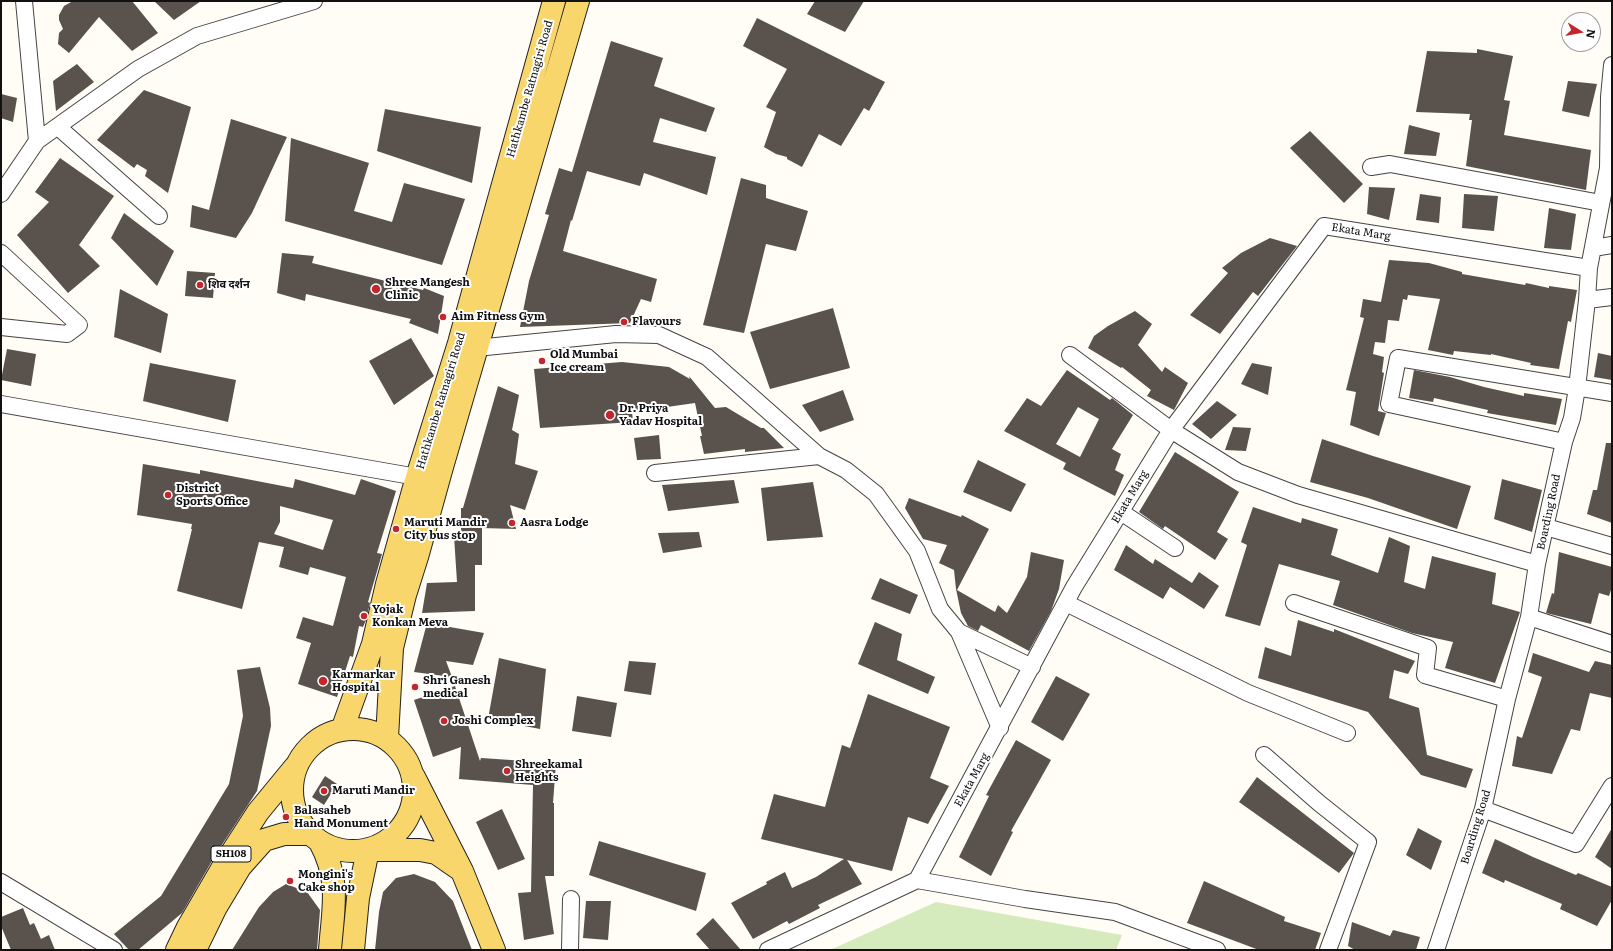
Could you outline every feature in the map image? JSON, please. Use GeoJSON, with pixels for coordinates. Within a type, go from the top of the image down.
{"type":"FeatureCollection","features":[{"type":"Feature","properties":{"kind":"main road","name":"Hathkambe Ratnagiri Road"},"geometry":{"type":"LineString","coordinates":[[342,730],[373,644],[387,584],[417,477],[459,343],[554,1]]}},
{"type":"Feature","properties":{"kind":"main road"},"geometry":{"type":"LineString","coordinates":[[387,738],[392,648],[405,595],[578,1]]}},
{"type":"Feature","properties":{"kind":"main road"},"geometry":{"type":"LineString","coordinates":[[330,950],[335,890],[329,861],[315,838],[298,819],[292,802],[292,783],[297,765],[305,752],[316,741],[330,733],[342,730],[365,730],[387,738],[406,759],[462,871],[494,950]]}},
{"type":"Feature","properties":{"kind":"main road","name":"SH108"},"geometry":{"type":"LineString","coordinates":[[177,950],[188,927],[227,860],[258,812],[297,765]]}},
{"type":"Feature","properties":{"kind":"main road"},"geometry":{"type":"LineString","coordinates":[[368,850],[386,842],[401,829],[410,812],[414,793],[412,773]]}},
{"type":"Feature","properties":{"kind":"main road"},"geometry":{"type":"LineString","coordinates":[[195,950],[216,907],[240,867],[264,840],[284,834],[315,838],[334,850],[352,852],[368,850],[420,850],[436,854],[462,871]]}},
{"type":"Feature","properties":{"kind":"main road"},"geometry":{"type":"LineString","coordinates":[[353,950],[358,898],[368,850]]}},
{"type":"Feature","properties":{"kind":"street"},"geometry":{"type":"LineString","coordinates":[[24,1],[37,141]]}},
{"type":"Feature","properties":{"kind":"street"},"geometry":{"type":"LineString","coordinates":[[1,194],[37,141],[138,69],[197,36],[314,1]]}},
{"type":"Feature","properties":{"kind":"street","name":"Boarding Road"},"geometry":{"type":"LineString","coordinates":[[1436,950],[1483,809],[1507,699],[1529,617],[1537,564],[1564,442],[1572,418],[1587,300],[1589,268],[1608,168],[1611,133],[1609,97],[1612,65]]}},
{"type":"Feature","properties":{"kind":"street"},"geometry":{"type":"LineString","coordinates":[[58,127],[159,216]]}},
{"type":"Feature","properties":{"kind":"street"},"geometry":{"type":"LineString","coordinates":[[1371,167],[1390,164],[1601,203]]}},
{"type":"Feature","properties":{"kind":"street","name":"Ekata Marg"},"geometry":{"type":"LineString","coordinates":[[917,880],[1066,603],[1171,430],[1324,226],[1589,268]]}},
{"type":"Feature","properties":{"kind":"street"},"geometry":{"type":"LineString","coordinates":[[1593,248],[1612,245]]}},
{"type":"Feature","properties":{"kind":"street"},"geometry":{"type":"LineString","coordinates":[[1,253],[79,325],[67,334],[1,327]]}},
{"type":"Feature","properties":{"kind":"street"},"geometry":{"type":"LineString","coordinates":[[1587,300],[1612,297]]}},
{"type":"Feature","properties":{"kind":"street"},"geometry":{"type":"LineString","coordinates":[[476,348],[616,334],[659,335],[707,357],[819,456],[846,470],[876,494],[917,550],[940,609],[959,632],[1000,728]]}},
{"type":"Feature","properties":{"kind":"street"},"geometry":{"type":"LineString","coordinates":[[1070,355],[1171,430],[1238,472],[1298,495],[1537,564]]}},
{"type":"Feature","properties":{"kind":"street"},"geometry":{"type":"LineString","coordinates":[[1564,442],[1389,404],[1398,358],[1612,393]]}},
{"type":"Feature","properties":{"kind":"street"},"geometry":{"type":"LineString","coordinates":[[1,404],[417,477]]}},
{"type":"Feature","properties":{"kind":"street"},"geometry":{"type":"LineString","coordinates":[[656,473],[819,456]]}},
{"type":"Feature","properties":{"kind":"street"},"geometry":{"type":"LineString","coordinates":[[1121,512],[1175,548]]}},
{"type":"Feature","properties":{"kind":"street"},"geometry":{"type":"LineString","coordinates":[[1546,527],[1612,546]]}},
{"type":"Feature","properties":{"kind":"street"},"geometry":{"type":"LineString","coordinates":[[1066,603],[1248,693],[1348,733]]}},
{"type":"Feature","properties":{"kind":"street"},"geometry":{"type":"LineString","coordinates":[[1294,603],[1428,648],[1425,675],[1507,699]]}},
{"type":"Feature","properties":{"kind":"street"},"geometry":{"type":"LineString","coordinates":[[1529,617],[1612,644]]}},
{"type":"Feature","properties":{"kind":"street"},"geometry":{"type":"LineString","coordinates":[[959,632],[1032,667]]}},
{"type":"Feature","properties":{"kind":"street"},"geometry":{"type":"LineString","coordinates":[[1264,755],[1319,803],[1368,842],[1328,950]]}},
{"type":"Feature","properties":{"kind":"street"},"geometry":{"type":"LineString","coordinates":[[1483,809],[1576,844],[1612,786]]}},
{"type":"Feature","properties":{"kind":"street"},"geometry":{"type":"LineString","coordinates":[[778,948],[917,880],[1025,899],[1116,912],[1217,950]]}},
{"type":"Feature","properties":{"kind":"street"},"geometry":{"type":"LineString","coordinates":[[1,882],[114,950]]}},
{"type":"Feature","properties":{"kind":"street"},"geometry":{"type":"LineString","coordinates":[[570,950],[571,899]]}},
{"type":"Feature","properties":{"kind":"green space"},"geometry":{"type":"Polygon","coordinates":[[[936,902],[1122,935],[1116,950],[830,950],[936,902]]]}},
{"type":"Feature","properties":{"kind":"building"},"geometry":{"type":"Polygon","coordinates":[[[73,1],[132,1],[158,33],[132,51],[99,17],[69,53],[58,44],[59,33],[63,29],[59,20],[59,15],[64,6],[73,1]]]}},
{"type":"Feature","properties":{"kind":"building"},"geometry":{"type":"Polygon","coordinates":[[[154,1],[201,1],[174,20],[154,1]]]}},
{"type":"Feature","properties":{"kind":"building"},"geometry":{"type":"Polygon","coordinates":[[[815,1],[864,1],[845,32],[807,14],[815,1]]]}},
{"type":"Feature","properties":{"kind":"building"},"geometry":{"type":"Polygon","coordinates":[[[757,18],[885,82],[869,111],[864,108],[841,146],[819,134],[802,167],[787,159],[787,157],[776,154],[764,147],[776,112],[766,107],[787,69],[743,46],[757,18]]]}},
{"type":"Feature","properties":{"kind":"building"},"geometry":{"type":"Polygon","coordinates":[[[611,41],[663,58],[654,86],[715,108],[706,132],[660,118],[653,142],[716,157],[707,195],[644,173],[640,186],[587,171],[572,221],[571,220],[563,251],[657,279],[651,302],[641,299],[630,323],[520,327],[529,281],[549,215],[545,214],[559,168],[572,172],[611,41]]]}},
{"type":"Feature","properties":{"kind":"building"},"geometry":{"type":"Polygon","coordinates":[[[1477,49],[1513,56],[1504,100],[1510,101],[1504,135],[1591,150],[1586,190],[1466,166],[1472,120],[1469,120],[1470,114],[1416,112],[1427,51],[1477,53],[1477,49]]]}},
{"type":"Feature","properties":{"kind":"building"},"geometry":{"type":"Polygon","coordinates":[[[77,64],[94,82],[56,111],[53,81],[77,64]]]}},
{"type":"Feature","properties":{"kind":"building"},"geometry":{"type":"Polygon","coordinates":[[[1568,81],[1597,84],[1589,117],[1562,111],[1568,81]]]}},
{"type":"Feature","properties":{"kind":"building"},"geometry":{"type":"Polygon","coordinates":[[[144,90],[191,107],[168,193],[145,176],[147,170],[137,164],[134,168],[97,140],[144,90]]]}},
{"type":"Feature","properties":{"kind":"building"},"geometry":{"type":"Polygon","coordinates":[[[1,94],[17,98],[13,122],[1,118],[1,94]]]}},
{"type":"Feature","properties":{"kind":"building"},"geometry":{"type":"Polygon","coordinates":[[[385,109],[481,127],[472,183],[377,151],[385,109]]]}},
{"type":"Feature","properties":{"kind":"building"},"geometry":{"type":"Polygon","coordinates":[[[231,119],[287,137],[252,213],[236,238],[190,227],[192,205],[209,210],[231,119]]]}},
{"type":"Feature","properties":{"kind":"building"},"geometry":{"type":"Polygon","coordinates":[[[1409,125],[1440,133],[1436,156],[1404,154],[1409,125]]]}},
{"type":"Feature","properties":{"kind":"building"},"geometry":{"type":"Polygon","coordinates":[[[1310,131],[1363,184],[1344,203],[1290,148],[1310,131]]]}},
{"type":"Feature","properties":{"kind":"building"},"geometry":{"type":"Polygon","coordinates":[[[291,138],[369,163],[354,211],[392,222],[404,183],[465,199],[442,265],[285,221],[291,138]]]}},
{"type":"Feature","properties":{"kind":"building"},"geometry":{"type":"Polygon","coordinates":[[[60,158],[114,196],[79,245],[100,266],[68,293],[17,235],[49,202],[35,192],[60,158]]]}},
{"type":"Feature","properties":{"kind":"building"},"geometry":{"type":"Polygon","coordinates":[[[741,178],[766,185],[766,198],[808,211],[796,251],[766,244],[744,333],[703,325],[741,178]]]}},
{"type":"Feature","properties":{"kind":"building"},"geometry":{"type":"Polygon","coordinates":[[[1369,187],[1395,188],[1389,220],[1367,214],[1369,187]]]}},
{"type":"Feature","properties":{"kind":"building"},"geometry":{"type":"Polygon","coordinates":[[[1420,194],[1441,197],[1439,223],[1416,220],[1420,194]]]}},
{"type":"Feature","properties":{"kind":"building"},"geometry":{"type":"Polygon","coordinates":[[[1464,194],[1498,196],[1494,231],[1462,228],[1464,194]]]}},
{"type":"Feature","properties":{"kind":"building"},"geometry":{"type":"Polygon","coordinates":[[[1549,208],[1576,214],[1571,250],[1544,248],[1549,208]]]}},
{"type":"Feature","properties":{"kind":"building"},"geometry":{"type":"Polygon","coordinates":[[[124,213],[174,251],[157,286],[111,238],[124,213]]]}},
{"type":"Feature","properties":{"kind":"building"},"geometry":{"type":"Polygon","coordinates":[[[1270,238],[1297,246],[1258,296],[1253,292],[1220,334],[1190,315],[1228,273],[1222,268],[1241,253],[1270,238]]]}},
{"type":"Feature","properties":{"kind":"building"},"geometry":{"type":"Polygon","coordinates":[[[282,253],[314,256],[312,263],[423,290],[424,288],[444,296],[438,334],[409,323],[411,319],[306,294],[305,301],[277,293],[282,253]]]}},
{"type":"Feature","properties":{"kind":"building"},"geometry":{"type":"Polygon","coordinates":[[[1389,260],[1429,263],[1462,272],[1462,274],[1525,285],[1526,283],[1549,288],[1549,286],[1577,290],[1571,322],[1568,321],[1559,369],[1530,365],[1531,363],[1491,354],[1454,351],[1453,355],[1428,350],[1440,299],[1408,295],[1407,300],[1403,299],[1399,321],[1388,320],[1385,343],[1375,342],[1373,354],[1384,357],[1382,372],[1384,373],[1378,411],[1386,413],[1379,436],[1350,425],[1356,392],[1346,390],[1364,318],[1360,317],[1363,299],[1381,302],[1389,260]]]}},
{"type":"Feature","properties":{"kind":"building","name":"शिव दर्शन"},"geometry":{"type":"Polygon","coordinates":[[[187,271],[215,273],[213,298],[185,296],[187,271]]]}},
{"type":"Feature","properties":{"kind":"building"},"geometry":{"type":"Polygon","coordinates":[[[120,289],[168,314],[161,353],[114,337],[120,289]]]}},
{"type":"Feature","properties":{"kind":"building"},"geometry":{"type":"Polygon","coordinates":[[[833,308],[850,368],[770,389],[750,332],[833,308]]]}},
{"type":"Feature","properties":{"kind":"building"},"geometry":{"type":"Polygon","coordinates":[[[1135,311],[1152,324],[1138,345],[1162,372],[1165,367],[1188,383],[1174,410],[1147,396],[1151,390],[1122,367],[1121,368],[1088,348],[1094,336],[1108,326],[1135,311]]]}},
{"type":"Feature","properties":{"kind":"building"},"geometry":{"type":"Polygon","coordinates":[[[411,338],[434,376],[394,405],[369,361],[411,338]]]}},
{"type":"Feature","properties":{"kind":"building"},"geometry":{"type":"Polygon","coordinates":[[[7,349],[36,354],[31,386],[1,380],[7,349]]]}},
{"type":"Feature","properties":{"kind":"building"},"geometry":{"type":"Polygon","coordinates":[[[1598,353],[1612,356],[1612,380],[1594,377],[1598,353]]]}},
{"type":"Feature","properties":{"kind":"building"},"geometry":{"type":"Polygon","coordinates":[[[622,362],[669,367],[690,379],[689,376],[715,408],[726,407],[761,428],[764,428],[784,448],[745,452],[745,449],[704,454],[695,403],[632,412],[633,422],[540,428],[534,369],[622,362]]]}},
{"type":"Feature","properties":{"kind":"building"},"geometry":{"type":"Polygon","coordinates":[[[150,363],[236,380],[228,422],[143,401],[150,363]]]}},
{"type":"Feature","properties":{"kind":"building"},"geometry":{"type":"Polygon","coordinates":[[[1252,363],[1272,367],[1268,395],[1241,384],[1252,363]]]}},
{"type":"Feature","properties":{"kind":"building"},"geometry":{"type":"Polygon","coordinates":[[[1067,370],[1110,400],[1112,398],[1133,415],[1112,449],[1121,454],[1115,470],[1124,475],[1115,496],[1063,469],[1066,463],[1004,431],[1027,398],[1041,406],[1067,370]],[[1078,407],[1056,444],[1080,457],[1099,419],[1078,407]]]}},
{"type":"Feature","properties":{"kind":"building"},"geometry":{"type":"Polygon","coordinates":[[[1414,370],[1450,377],[1484,387],[1524,396],[1524,393],[1562,399],[1556,425],[1487,413],[1488,410],[1434,398],[1433,402],[1409,398],[1414,370]]]}},
{"type":"Feature","properties":{"kind":"building"},"geometry":{"type":"Polygon","coordinates":[[[498,386],[519,395],[512,430],[519,434],[515,464],[538,471],[525,510],[510,505],[516,529],[482,528],[482,565],[475,565],[475,611],[422,613],[427,583],[457,582],[454,536],[461,536],[461,508],[463,508],[498,386]]]}},
{"type":"Feature","properties":{"kind":"building"},"geometry":{"type":"Polygon","coordinates":[[[843,390],[854,420],[820,432],[802,405],[843,390]]]}},
{"type":"Feature","properties":{"kind":"building"},"geometry":{"type":"Polygon","coordinates":[[[1217,401],[1237,415],[1211,439],[1192,424],[1217,401]]]}},
{"type":"Feature","properties":{"kind":"building"},"geometry":{"type":"Polygon","coordinates":[[[1233,427],[1251,428],[1246,451],[1225,450],[1233,427]]]}},
{"type":"Feature","properties":{"kind":"building"},"geometry":{"type":"Polygon","coordinates":[[[659,435],[661,459],[637,460],[634,438],[659,435]]]}},
{"type":"Feature","properties":{"kind":"building"},"geometry":{"type":"Polygon","coordinates":[[[1322,439],[1471,486],[1457,529],[1368,498],[1310,482],[1322,439]]]}},
{"type":"Feature","properties":{"kind":"building"},"geometry":{"type":"Polygon","coordinates":[[[1606,443],[1612,443],[1612,523],[1587,514],[1593,490],[1597,490],[1606,443]]]}},
{"type":"Feature","properties":{"kind":"building"},"geometry":{"type":"Polygon","coordinates":[[[1175,452],[1239,492],[1217,532],[1228,539],[1215,560],[1165,526],[1163,529],[1139,512],[1175,452]]]}},
{"type":"Feature","properties":{"kind":"building"},"geometry":{"type":"Polygon","coordinates":[[[978,460],[1026,484],[1011,512],[963,492],[978,460]]]}},
{"type":"Feature","properties":{"kind":"building"},"geometry":{"type":"Polygon","coordinates":[[[143,464],[200,474],[200,470],[293,488],[295,479],[355,495],[361,479],[396,491],[377,553],[382,554],[368,602],[370,603],[366,620],[363,627],[359,626],[353,657],[350,656],[337,697],[298,684],[311,643],[296,638],[303,617],[333,626],[346,577],[310,567],[308,575],[279,567],[284,547],[259,542],[242,609],[177,591],[192,524],[137,515],[143,464]],[[280,506],[280,522],[274,534],[323,550],[333,520],[280,506]]]}},
{"type":"Feature","properties":{"kind":"building"},"geometry":{"type":"Polygon","coordinates":[[[1502,479],[1542,490],[1532,532],[1494,519],[1502,479]]]}},
{"type":"Feature","properties":{"kind":"building"},"geometry":{"type":"Polygon","coordinates":[[[734,480],[739,503],[668,511],[662,485],[734,480]]]}},
{"type":"Feature","properties":{"kind":"building"},"geometry":{"type":"Polygon","coordinates":[[[813,482],[823,537],[767,541],[761,488],[813,482]]]}},
{"type":"Feature","properties":{"kind":"building"},"geometry":{"type":"Polygon","coordinates":[[[909,498],[961,517],[962,515],[989,529],[957,590],[995,612],[998,605],[1007,613],[1027,577],[1031,552],[1064,560],[1059,589],[1051,611],[1029,651],[981,625],[978,631],[968,626],[961,613],[956,589],[954,570],[939,563],[947,545],[923,539],[905,508],[909,498]]]}},
{"type":"Feature","properties":{"kind":"building"},"geometry":{"type":"Polygon","coordinates":[[[1253,507],[1301,523],[1302,518],[1338,529],[1331,555],[1378,573],[1389,537],[1410,546],[1404,582],[1425,589],[1432,556],[1496,573],[1492,604],[1520,612],[1495,683],[1445,668],[1453,642],[1412,633],[1333,605],[1340,581],[1279,564],[1260,626],[1225,616],[1247,545],[1241,542],[1253,507]]]}},
{"type":"Feature","properties":{"kind":"building"},"geometry":{"type":"Polygon","coordinates":[[[699,532],[702,547],[663,553],[658,533],[699,532]]]}},
{"type":"Feature","properties":{"kind":"building"},"geometry":{"type":"Polygon","coordinates":[[[1126,545],[1153,564],[1155,559],[1192,583],[1199,572],[1219,586],[1204,609],[1170,587],[1163,599],[1114,570],[1126,545]]]}},
{"type":"Feature","properties":{"kind":"building"},"geometry":{"type":"Polygon","coordinates":[[[1559,552],[1612,567],[1612,587],[1609,596],[1599,593],[1591,624],[1546,613],[1552,593],[1554,594],[1559,552]]]}},
{"type":"Feature","properties":{"kind":"building"},"geometry":{"type":"Polygon","coordinates":[[[880,578],[918,595],[910,614],[871,599],[880,578]]]}},
{"type":"Feature","properties":{"kind":"building"},"geometry":{"type":"Polygon","coordinates":[[[1298,620],[1334,632],[1334,629],[1415,661],[1408,674],[1394,670],[1389,698],[1419,708],[1427,755],[1473,769],[1466,788],[1421,775],[1368,712],[1258,678],[1265,647],[1291,656],[1298,620]]]}},
{"type":"Feature","properties":{"kind":"building"},"geometry":{"type":"Polygon","coordinates":[[[875,622],[902,634],[897,660],[935,677],[928,694],[858,664],[875,622]]]}},
{"type":"Feature","properties":{"kind":"building"},"geometry":{"type":"Polygon","coordinates":[[[427,623],[484,633],[473,665],[446,661],[452,677],[414,672],[427,623]]]}},
{"type":"Feature","properties":{"kind":"building"},"geometry":{"type":"Polygon","coordinates":[[[1533,653],[1589,672],[1595,661],[1612,665],[1612,698],[1590,693],[1580,731],[1571,729],[1552,774],[1512,766],[1517,736],[1522,738],[1542,677],[1528,672],[1533,653]]]}},
{"type":"Feature","properties":{"kind":"building"},"geometry":{"type":"Polygon","coordinates":[[[499,658],[546,669],[540,729],[488,719],[499,658]]]}},
{"type":"Feature","properties":{"kind":"building"},"geometry":{"type":"Polygon","coordinates":[[[629,661],[656,663],[651,695],[624,691],[629,661]]]}},
{"type":"Feature","properties":{"kind":"building"},"geometry":{"type":"Polygon","coordinates":[[[260,667],[270,708],[271,726],[257,791],[216,854],[182,913],[138,950],[129,950],[114,934],[161,896],[229,784],[243,716],[237,670],[260,667]]]}},
{"type":"Feature","properties":{"kind":"building"},"geometry":{"type":"Polygon","coordinates":[[[1056,676],[1090,694],[1063,741],[1031,722],[1056,676]]]}},
{"type":"Feature","properties":{"kind":"building"},"geometry":{"type":"Polygon","coordinates":[[[455,686],[480,761],[481,758],[556,763],[553,803],[554,876],[545,876],[554,934],[524,940],[518,893],[531,892],[533,785],[459,779],[461,747],[433,757],[414,700],[455,686]]]}},
{"type":"Feature","properties":{"kind":"building"},"geometry":{"type":"Polygon","coordinates":[[[868,694],[950,727],[930,778],[949,786],[928,824],[908,817],[892,871],[847,860],[862,884],[818,905],[820,908],[789,924],[787,921],[753,939],[731,903],[767,884],[766,882],[785,872],[792,888],[816,877],[844,859],[761,839],[774,794],[825,807],[842,745],[850,748],[868,694]]]}},
{"type":"Feature","properties":{"kind":"building"},"geometry":{"type":"Polygon","coordinates":[[[577,696],[617,703],[611,737],[572,731],[577,696]]]}},
{"type":"Feature","properties":{"kind":"building"},"geometry":{"type":"Polygon","coordinates":[[[1016,740],[1051,760],[1011,831],[1013,832],[991,876],[959,857],[989,796],[986,795],[1016,740]]]}},
{"type":"Feature","properties":{"kind":"building","name":"Maruti Mandir"},"geometry":{"type":"Polygon","coordinates":[[[325,776],[337,784],[324,805],[312,797],[325,776]]]}},
{"type":"Feature","properties":{"kind":"building"},"geometry":{"type":"Polygon","coordinates":[[[1257,777],[1354,853],[1339,873],[1239,802],[1257,777]]]}},
{"type":"Feature","properties":{"kind":"building"},"geometry":{"type":"Polygon","coordinates":[[[502,809],[525,859],[498,870],[476,822],[502,809]]]}},
{"type":"Feature","properties":{"kind":"building"},"geometry":{"type":"Polygon","coordinates":[[[1418,828],[1442,841],[1431,870],[1406,855],[1418,828]]]}},
{"type":"Feature","properties":{"kind":"building"},"geometry":{"type":"Polygon","coordinates":[[[1612,828],[1612,869],[1595,857],[1612,828]]]}},
{"type":"Feature","properties":{"kind":"building"},"geometry":{"type":"Polygon","coordinates":[[[1495,839],[1576,875],[1578,873],[1612,887],[1612,900],[1597,926],[1560,909],[1562,904],[1505,880],[1504,883],[1482,873],[1495,839]]]}},
{"type":"Feature","properties":{"kind":"building"},"geometry":{"type":"Polygon","coordinates":[[[599,841],[706,873],[696,911],[589,875],[599,841]]]}},
{"type":"Feature","properties":{"kind":"building"},"geometry":{"type":"Polygon","coordinates":[[[414,874],[435,882],[453,901],[472,950],[375,950],[379,912],[383,892],[396,878],[414,874]]]}},
{"type":"Feature","properties":{"kind":"building"},"geometry":{"type":"Polygon","coordinates":[[[1204,881],[1285,917],[1284,921],[1321,933],[1315,950],[1259,950],[1187,923],[1204,881]]]}},
{"type":"Feature","properties":{"kind":"building"},"geometry":{"type":"Polygon","coordinates":[[[286,884],[307,892],[320,910],[317,950],[232,950],[259,907],[273,892],[286,884]]]}},
{"type":"Feature","properties":{"kind":"building"},"geometry":{"type":"Polygon","coordinates":[[[586,901],[611,901],[608,940],[583,938],[586,901]]]}},
{"type":"Feature","properties":{"kind":"building"},"geometry":{"type":"Polygon","coordinates":[[[23,908],[30,925],[34,923],[41,939],[49,935],[55,950],[11,950],[1,926],[1,917],[23,908]]]}},
{"type":"Feature","properties":{"kind":"building"},"geometry":{"type":"Polygon","coordinates":[[[713,918],[741,950],[710,950],[696,934],[713,918]]]}},
{"type":"Feature","properties":{"kind":"building"},"geometry":{"type":"Polygon","coordinates":[[[1352,922],[1390,936],[1393,930],[1420,937],[1416,950],[1355,950],[1348,946],[1352,922]]]}},
{"type":"Feature","properties":{"kind":"place","name":"शिव दर्शन"},"geometry":{"type":"Point","coordinates":[200,285]}},
{"type":"Feature","properties":{"kind":"place","name":"Shree Mangesh Clinic"},"geometry":{"type":"Point","coordinates":[376,289]}},
{"type":"Feature","properties":{"kind":"place","name":"Aim Fitness Gym"},"geometry":{"type":"Point","coordinates":[443,317]}},
{"type":"Feature","properties":{"kind":"place","name":"Flavours"},"geometry":{"type":"Point","coordinates":[624,322]}},
{"type":"Feature","properties":{"kind":"place","name":"Old Mumbai Ice cream"},"geometry":{"type":"Point","coordinates":[542,361]}},
{"type":"Feature","properties":{"kind":"place","name":"Dr. Priya Yadav Hospital"},"geometry":{"type":"Point","coordinates":[610,415]}},
{"type":"Feature","properties":{"kind":"place","name":"District Sports Office"},"geometry":{"type":"Point","coordinates":[168,495]}},
{"type":"Feature","properties":{"kind":"place","name":"Aasra Lodge"},"geometry":{"type":"Point","coordinates":[512,523]}},
{"type":"Feature","properties":{"kind":"place","name":"Maruti Mandir City bus stop"},"geometry":{"type":"Point","coordinates":[396,529]}},
{"type":"Feature","properties":{"kind":"place","name":"Yojak Konkan Meva"},"geometry":{"type":"Point","coordinates":[364,616]}},
{"type":"Feature","properties":{"kind":"place","name":"Karmarkar Hospital"},"geometry":{"type":"Point","coordinates":[323,681]}},
{"type":"Feature","properties":{"kind":"place","name":"Shri Ganesh medical"},"geometry":{"type":"Point","coordinates":[415,687]}},
{"type":"Feature","properties":{"kind":"place","name":"Joshi Complex"},"geometry":{"type":"Point","coordinates":[444,721]}},
{"type":"Feature","properties":{"kind":"place","name":"Shreekamal Heights"},"geometry":{"type":"Point","coordinates":[507,771]}},
{"type":"Feature","properties":{"kind":"place","name":"Maruti Mandir"},"geometry":{"type":"Point","coordinates":[324,791]}},
{"type":"Feature","properties":{"kind":"place","name":"Balasaheb Hand Monument"},"geometry":{"type":"Point","coordinates":[286,817]}},
{"type":"Feature","properties":{"kind":"place","name":"Mongini's Cake shop"},"geometry":{"type":"Point","coordinates":[290,881]}}]}
